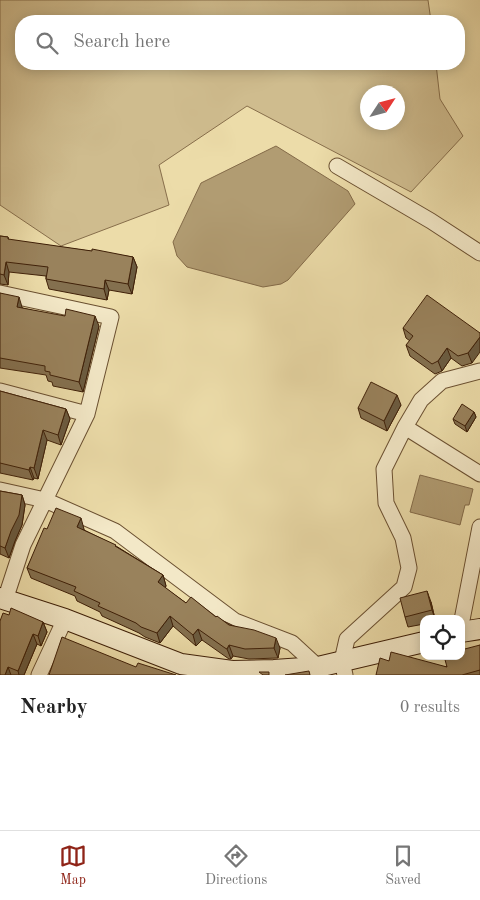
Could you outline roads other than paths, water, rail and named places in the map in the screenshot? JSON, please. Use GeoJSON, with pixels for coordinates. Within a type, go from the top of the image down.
{"type":"FeatureCollection","features":[{"type":"Feature","properties":{"kind":"street"},"geometry":{"type":"LineString","coordinates":[[336,166],[431,221],[480,253]]}},
{"type":"Feature","properties":{"kind":"street"},"geometry":{"type":"LineString","coordinates":[[0,293],[112,317],[87,414],[23,545],[3,599],[65,619],[181,664],[232,671],[319,671],[343,668],[420,643]]}},
{"type":"Feature","properties":{"kind":"street"},"geometry":{"type":"LineString","coordinates":[[343,668],[347,639],[404,587],[409,568],[403,538],[386,502],[384,469],[422,400],[442,381],[480,371]]}},
{"type":"Feature","properties":{"kind":"street"},"geometry":{"type":"LineString","coordinates":[[0,391],[87,414]]}},
{"type":"Feature","properties":{"kind":"street"},"geometry":{"type":"LineString","coordinates":[[405,428],[480,474]]}},
{"type":"Feature","properties":{"kind":"street"},"geometry":{"type":"LineString","coordinates":[[0,490],[45,500],[115,531],[235,620],[292,643],[319,671]]}},
{"type":"Feature","properties":{"kind":"street"},"geometry":{"type":"LineString","coordinates":[[463,615],[480,527]]}},
{"type":"Feature","properties":{"kind":"street"},"geometry":{"type":"LineString","coordinates":[[38,675],[65,619]]}},
{"type":"Feature","properties":{"kind":"street"},"geometry":{"type":"LineString","coordinates":[[465,631],[480,629]]}}]}
